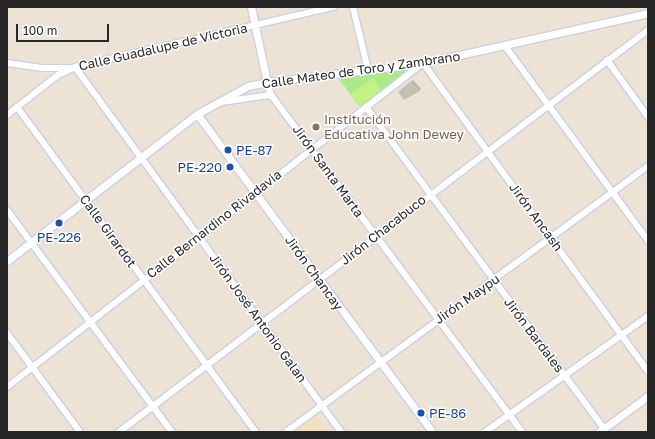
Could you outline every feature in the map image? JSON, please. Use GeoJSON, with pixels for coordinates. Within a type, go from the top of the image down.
{"type":"FeatureCollection","features":[{"type":"Feature","properties":{"kind":"street"},"geometry":{"type":"LineString","coordinates":[[251,7],[267,82]]}},
{"type":"Feature","properties":{"kind":"street","name":"Calle Guadalupe de Victoria"},"geometry":{"type":"LineString","coordinates":[[7,115],[58,75],[75,67],[333,7]]}},
{"type":"Feature","properties":{"kind":"street"},"geometry":{"type":"LineString","coordinates":[[353,7],[368,70]]}},
{"type":"Feature","properties":{"kind":"street","name":"Calle Mateo de Toro y Zambrano"},"geometry":{"type":"LineString","coordinates":[[7,261],[140,156],[197,114],[214,103],[248,86],[267,82],[423,63],[505,46],[645,11]]}},
{"type":"Feature","properties":{"kind":"street","name":"Jirón Chacabuco"},"geometry":{"type":"LineString","coordinates":[[120,432],[261,323],[376,237],[547,104],[648,30]]}},
{"type":"Feature","properties":{"kind":"street"},"geometry":{"type":"LineString","coordinates":[[505,46],[648,241]]}},
{"type":"Feature","properties":{"kind":"street"},"geometry":{"type":"LineString","coordinates":[[608,60],[648,117]]}},
{"type":"Feature","properties":{"kind":"street"},"geometry":{"type":"LineString","coordinates":[[7,62],[56,68],[75,67]]}},
{"type":"Feature","properties":{"kind":"street","name":"Calle Bernardino Rivadavia"},"geometry":{"type":"LineString","coordinates":[[7,387],[198,236],[423,63]]}},
{"type":"Feature","properties":{"kind":"street","name":"Jirón Ancash"},"geometry":{"type":"LineString","coordinates":[[423,63],[648,371]]}},
{"type":"Feature","properties":{"kind":"street","name":"Jirón José Antonio Galan"},"geometry":{"type":"LineString","coordinates":[[75,67],[341,432]]}},
{"type":"Feature","properties":{"kind":"street"},"geometry":{"type":"LineString","coordinates":[[56,68],[58,75]]}},
{"type":"Feature","properties":{"kind":"street","name":"Jirón Santa Marta"},"geometry":{"type":"LineString","coordinates":[[267,82],[271,95],[522,432]]}},
{"type":"Feature","properties":{"kind":"street"},"geometry":{"type":"LineString","coordinates":[[214,103],[271,95]]}},
{"type":"Feature","properties":{"kind":"street","name":"Jirón Bardales"},"geometry":{"type":"LineString","coordinates":[[366,106],[429,195],[602,430]]}},
{"type":"Feature","properties":{"kind":"street","name":"Calle Girardot"},"geometry":{"type":"LineString","coordinates":[[17,107],[256,432]]}},
{"type":"Feature","properties":{"kind":"street","name":"Jirón Chancay"},"geometry":{"type":"LineString","coordinates":[[197,114],[432,432]]}},
{"type":"Feature","properties":{"kind":"street","name":"Jirón Maypu"},"geometry":{"type":"LineString","coordinates":[[286,432],[382,364],[438,318],[493,280],[648,166]]}},
{"type":"Feature","properties":{"kind":"street"},"geometry":{"type":"LineString","coordinates":[[7,210],[91,321],[172,432]]}},
{"type":"Feature","properties":{"kind":"street"},"geometry":{"type":"LineString","coordinates":[[485,432],[563,375],[648,316]]}},
{"type":"Feature","properties":{"kind":"street"},"geometry":{"type":"LineString","coordinates":[[7,334],[80,432]]}},
{"type":"Feature","properties":{"kind":"street"},"geometry":{"type":"LineString","coordinates":[[602,430],[648,396]]}},
{"type":"Feature","properties":{"kind":"shaded area"},"geometry":{"type":"Polygon","coordinates":[[[316,415],[329,432],[293,432],[316,415]]]}},
{"type":"Feature","properties":{"kind":"green space"},"geometry":{"type":"Polygon","coordinates":[[[423,63],[359,106],[339,79],[423,63]]]}},
{"type":"Feature","properties":{"kind":"green space"},"geometry":{"type":"Polygon","coordinates":[[[373,78],[382,91],[360,107],[351,94],[373,78]]]}},
{"type":"Feature","properties":{"kind":"building"},"geometry":{"type":"Polygon","coordinates":[[[411,81],[420,91],[404,100],[398,92],[411,81]]]}},
{"type":"Feature","properties":{"kind":"place","name":"Institución Educativa John Dewey"},"geometry":{"type":"Point","coordinates":[316,127]}},
{"type":"Feature","properties":{"kind":"place","name":"PE-87"},"geometry":{"type":"Point","coordinates":[228,150]}},
{"type":"Feature","properties":{"kind":"place","name":"PE-220"},"geometry":{"type":"Point","coordinates":[230,167]}},
{"type":"Feature","properties":{"kind":"place","name":"PE-226"},"geometry":{"type":"Point","coordinates":[59,223]}},
{"type":"Feature","properties":{"kind":"place","name":"PE-86"},"geometry":{"type":"Point","coordinates":[421,413]}}]}
